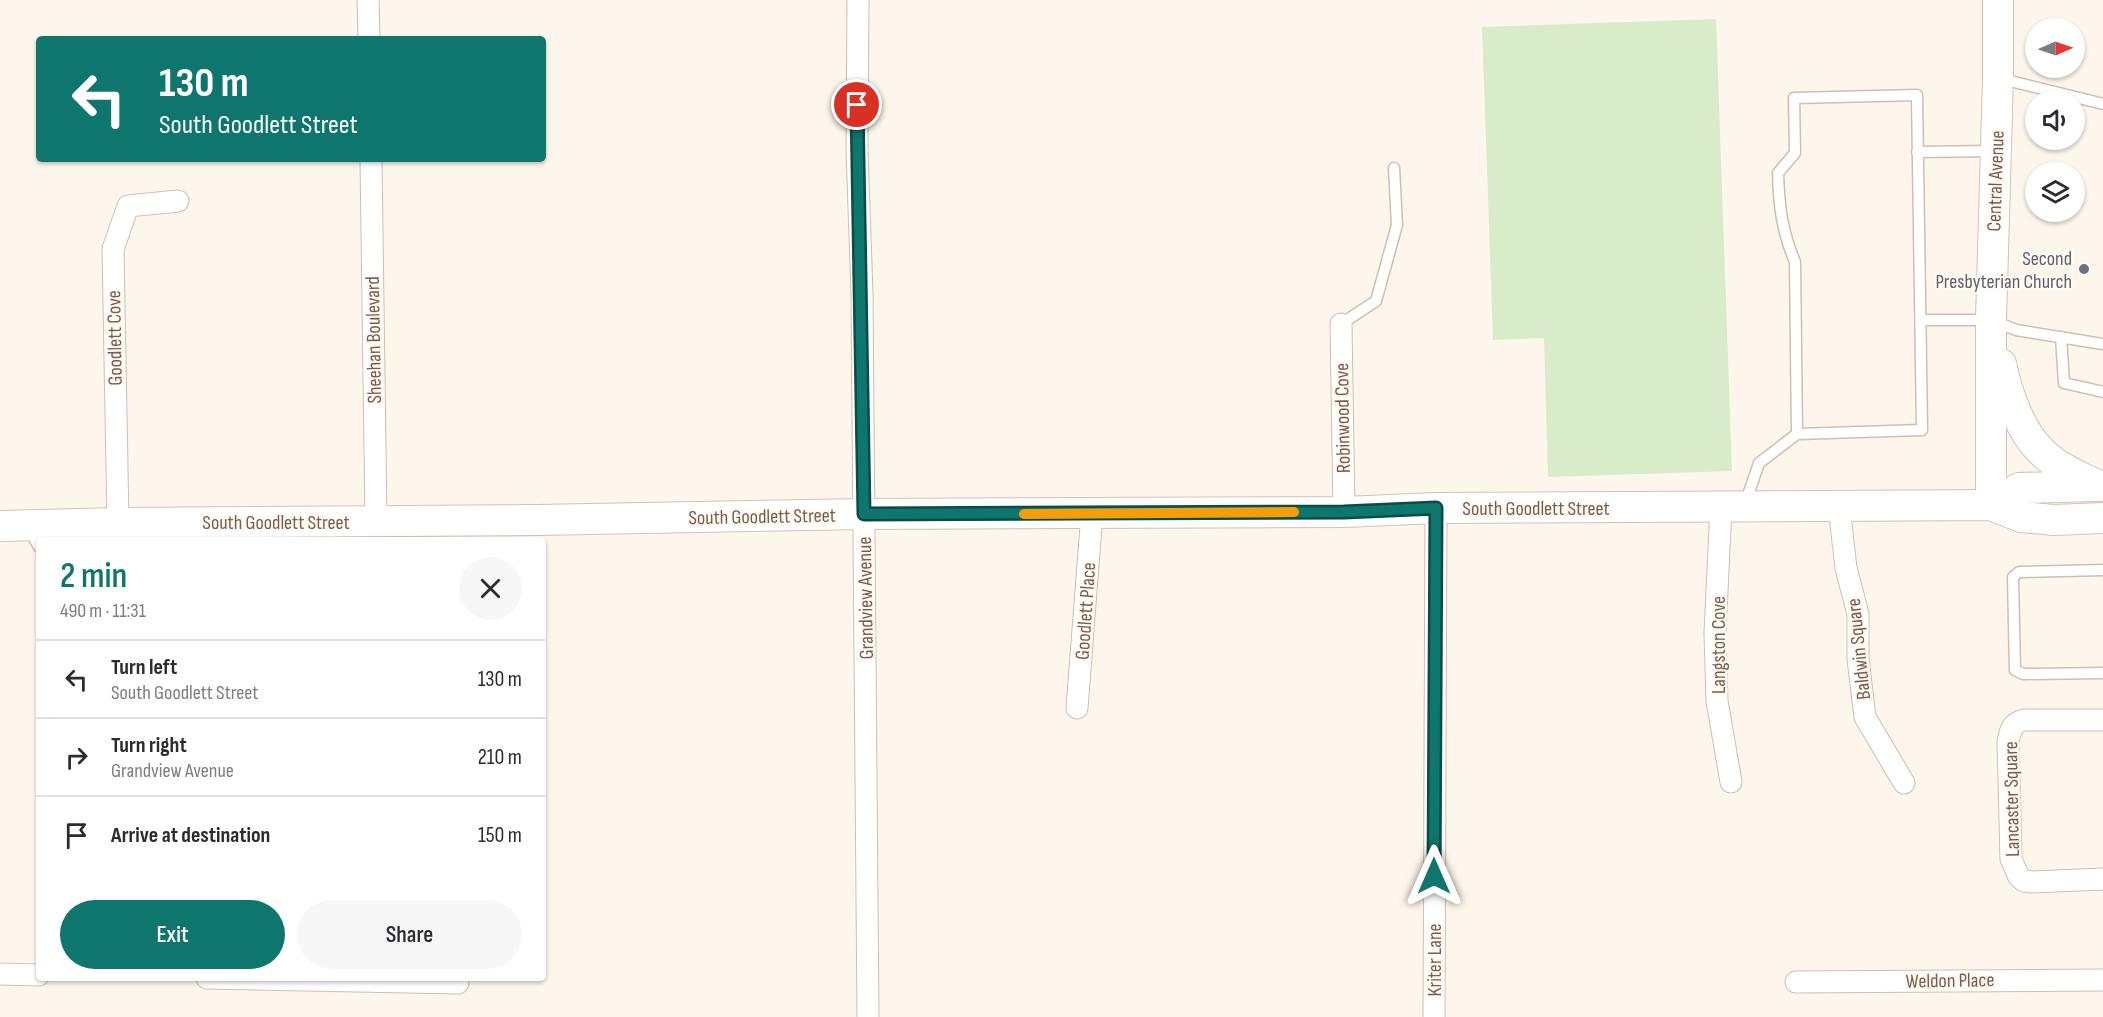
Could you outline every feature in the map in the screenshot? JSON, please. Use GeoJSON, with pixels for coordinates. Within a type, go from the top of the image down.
{"type":"FeatureCollection","features":[{"type":"Feature","properties":{"kind":"main road","name":"Central Avenue"},"geometry":{"type":"LineString","coordinates":[[1991,506],[1991,320],[1998,0]]}},
{"type":"Feature","properties":{"kind":"main road"},"geometry":{"type":"LineString","coordinates":[[1991,320],[2007,391],[2024,427],[2041,452],[2065,469],[2101,486]]}},
{"type":"Feature","properties":{"kind":"main road"},"geometry":{"type":"LineString","coordinates":[[1991,506],[2019,488],[2101,486]]}},
{"type":"Feature","properties":{"kind":"main road","name":"South Goodlett Street"},"geometry":{"type":"LineString","coordinates":[[22,533],[118,527],[376,522],[537,525],[864,514],[1344,512],[1436,508],[1991,506],[2021,517],[2054,520],[2103,518]]}},
{"type":"Feature","properties":{"kind":"street"},"geometry":{"type":"LineString","coordinates":[[369,0],[369,36]]}},
{"type":"Feature","properties":{"kind":"street","name":"Grandview Avenue"},"geometry":{"type":"LineString","coordinates":[[858,0],[857,150],[861,250],[868,1017]]}},
{"type":"Feature","properties":{"kind":"street","name":"Sheehan Boulevard"},"geometry":{"type":"LineString","coordinates":[[371,162],[376,522]]}},
{"type":"Feature","properties":{"kind":"street","name":"Goodlett Cove"},"geometry":{"type":"LineString","coordinates":[[118,527],[113,249],[128,206],[178,201]]}},
{"type":"Feature","properties":{"kind":"street","name":"Robinwood Cove"},"geometry":{"type":"LineString","coordinates":[[1341,324],[1344,512]]}},
{"type":"Feature","properties":{"kind":"street","name":"Langston Cove"},"geometry":{"type":"LineString","coordinates":[[1731,782],[1718,701],[1715,633],[1733,507]]}},
{"type":"Feature","properties":{"kind":"street","name":"Baldwin Square"},"geometry":{"type":"LineString","coordinates":[[1839,507],[1846,568],[1858,614],[1858,659],[1865,717],[1904,783]]}},
{"type":"Feature","properties":{"kind":"street","name":"Kriter Lane"},"geometry":{"type":"LineString","coordinates":[[1434,1017],[1436,508]]}},
{"type":"Feature","properties":{"kind":"street","name":"Goodlett Place"},"geometry":{"type":"LineString","coordinates":[[1077,708],[1092,513]]}},
{"type":"Feature","properties":{"kind":"street","name":"Lancaster Square"},"geometry":{"type":"LineString","coordinates":[[2103,720],[2024,720],[2016,722],[2012,727],[2008,742],[2010,849],[2014,869],[2019,877],[2024,881],[2032,882],[2103,879]]}},
{"type":"Feature","properties":{"kind":"street"},"geometry":{"type":"LineString","coordinates":[[0,974],[36,975]]}},
{"type":"Feature","properties":{"kind":"street","name":"Weldon Place"},"geometry":{"type":"LineString","coordinates":[[1796,982],[2103,980]]}},
{"type":"Feature","properties":{"kind":"street"},"geometry":{"type":"LineString","coordinates":[[358,981],[458,983]]}},
{"type":"Feature","properties":{"kind":"lane"},"geometry":{"type":"LineString","coordinates":[[1998,78],[2103,104]]}},
{"type":"Feature","properties":{"kind":"lane"},"geometry":{"type":"LineString","coordinates":[[1733,507],[1759,463],[1797,434],[1922,430],[1917,94],[1794,98],[1795,153],[1778,173],[1779,209],[1786,240],[1795,262],[1797,434]]}},
{"type":"Feature","properties":{"kind":"lane"},"geometry":{"type":"LineString","coordinates":[[1917,152],[1996,151]]}},
{"type":"Feature","properties":{"kind":"lane"},"geometry":{"type":"LineString","coordinates":[[1341,324],[1376,301],[1397,225],[1394,168]]}},
{"type":"Feature","properties":{"kind":"lane"},"geometry":{"type":"LineString","coordinates":[[1921,320],[1991,320],[2016,330],[2103,344]]}},
{"type":"Feature","properties":{"kind":"lane"},"geometry":{"type":"LineString","coordinates":[[2061,337],[2064,383],[2103,392]]}},
{"type":"Feature","properties":{"kind":"lane"},"geometry":{"type":"LineString","coordinates":[[2103,570],[2019,572],[2013,577],[2015,670],[2023,674],[2103,673]]}},
{"type":"Feature","properties":{"kind":"green space"},"geometry":{"type":"Polygon","coordinates":[[[1716,19],[1732,471],[1548,477],[1544,338],[1493,340],[1482,27],[1716,19]]]}},
{"type":"Feature","properties":{"kind":"slow traffic"},"geometry":{"type":"LineString","coordinates":[[1024,514],[1294,512]]}},
{"type":"Feature","properties":{"kind":"place","name":"Second Presbyterian Church"},"geometry":{"type":"Point","coordinates":[2084,269]}},
{"type":"Feature","properties":{"kind":"route"},"geometry":{"type":"LineString","coordinates":[[857,105],[864,514],[1344,512],[1436,508],[1434,876]]}}]}
